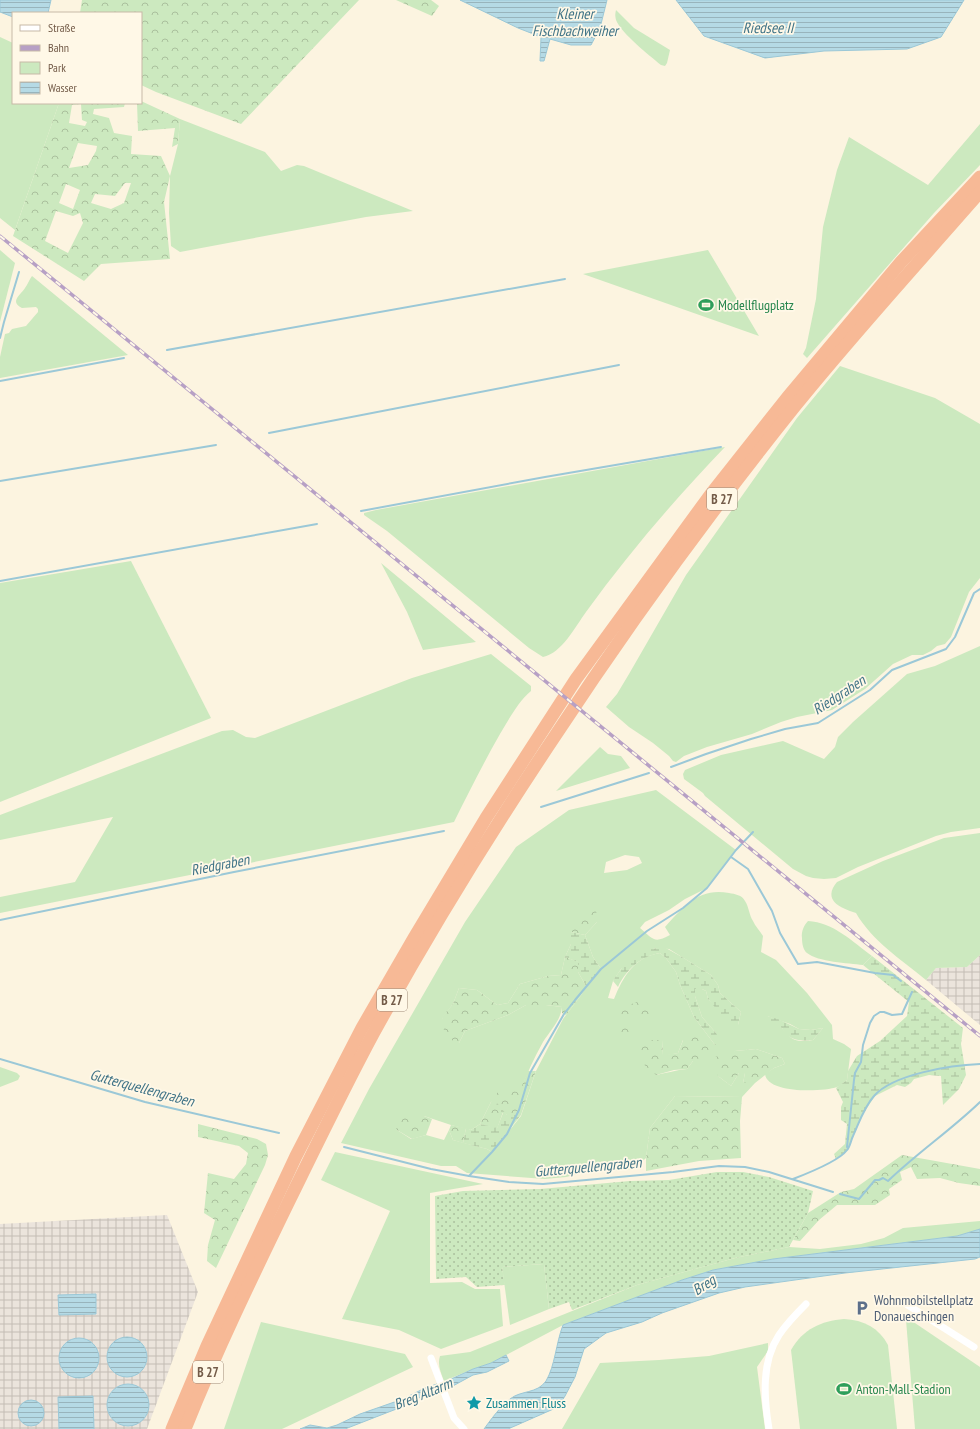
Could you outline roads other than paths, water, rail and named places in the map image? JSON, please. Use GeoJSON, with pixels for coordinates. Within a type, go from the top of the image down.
{"type":"FeatureCollection","features":[{"type":"Feature","properties":{"kind":"highway","name":"B 27"},"geometry":{"type":"LineString","coordinates":[[185,1429],[228,1315],[296,1156],[362,1028],[486,818],[576,679],[711,494],[787,398],[901,262],[980,177]]}},
{"type":"Feature","properties":{"kind":"highway","name":"B 27"},"geometry":{"type":"LineString","coordinates":[[239,1290],[373,1034],[424,945],[496,824],[586,688],[654,591],[710,515],[796,406],[868,318],[980,192]]}},
{"type":"Feature","properties":{"kind":"highway","name":"B 27"},"geometry":{"type":"LineString","coordinates":[[172,1429],[207,1346],[228,1315]]}},
{"type":"Feature","properties":{"kind":"street"},"geometry":{"type":"LineString","coordinates":[[769,1429],[765,1392],[768,1361],[778,1336],[806,1304]]}},
{"type":"Feature","properties":{"kind":"street"},"geometry":{"type":"LineString","coordinates":[[906,1304],[974,1347]]}},
{"type":"Feature","properties":{"kind":"street"},"geometry":{"type":"LineString","coordinates":[[431,1358],[454,1418],[464,1429]]}},
{"type":"Feature","properties":{"kind":"water"},"geometry":{"type":"Polygon","coordinates":[[[0,0],[51,0],[48,12],[12,12],[12,17],[0,12],[0,0]]]}},
{"type":"Feature","properties":{"kind":"water","name":"Kleiner Fischbachweiher"},"geometry":{"type":"Polygon","coordinates":[[[460,0],[607,0],[600,28],[591,45],[571,45],[550,39],[544,61],[540,61],[541,37],[518,28],[460,0]]]}},
{"type":"Feature","properties":{"kind":"water","name":"Riedsee II"},"geometry":{"type":"Polygon","coordinates":[[[676,0],[964,0],[941,37],[907,49],[824,51],[765,58],[704,36],[676,0]]]}},
{"type":"Feature","properties":{"kind":"water","name":"Breg"},"geometry":{"type":"Polygon","coordinates":[[[980,1229],[980,1257],[975,1259],[845,1273],[745,1287],[719,1293],[662,1313],[642,1322],[606,1333],[584,1349],[575,1377],[558,1407],[508,1429],[484,1429],[499,1409],[510,1399],[519,1394],[538,1388],[546,1381],[563,1325],[682,1280],[713,1270],[773,1259],[957,1236],[980,1229]]]}},
{"type":"Feature","properties":{"kind":"water"},"geometry":{"type":"Polygon","coordinates":[[[96,1294],[96,1314],[59,1315],[58,1295],[96,1294]]]}},
{"type":"Feature","properties":{"kind":"water"},"geometry":{"type":"Polygon","coordinates":[[[131,1337],[138,1340],[144,1346],[147,1357],[146,1365],[138,1374],[131,1377],[123,1377],[116,1374],[108,1365],[107,1353],[110,1346],[119,1338],[131,1337]]]}},
{"type":"Feature","properties":{"kind":"water"},"geometry":{"type":"Polygon","coordinates":[[[83,1338],[90,1341],[96,1347],[99,1358],[98,1366],[90,1375],[83,1378],[75,1378],[68,1375],[60,1366],[59,1354],[62,1347],[71,1339],[83,1338]]]}},
{"type":"Feature","properties":{"kind":"water","name":"Breg Altarm"},"geometry":{"type":"Polygon","coordinates":[[[506,1355],[509,1361],[487,1372],[473,1375],[451,1387],[431,1392],[399,1408],[345,1429],[300,1429],[310,1425],[327,1428],[337,1425],[360,1414],[403,1399],[425,1388],[491,1363],[506,1355]]]}},
{"type":"Feature","properties":{"kind":"water"},"geometry":{"type":"Polygon","coordinates":[[[124,1384],[132,1384],[143,1390],[149,1401],[149,1409],[143,1420],[132,1426],[124,1426],[113,1420],[107,1409],[107,1401],[113,1390],[124,1384]]]}},
{"type":"Feature","properties":{"kind":"water"},"geometry":{"type":"Polygon","coordinates":[[[93,1396],[94,1429],[59,1429],[58,1397],[93,1396]]]}},
{"type":"Feature","properties":{"kind":"water"},"geometry":{"type":"Polygon","coordinates":[[[31,1400],[40,1404],[44,1413],[40,1422],[31,1426],[22,1422],[18,1413],[22,1404],[31,1400]]]}},
{"type":"Feature","properties":{"kind":"waterway"},"geometry":{"type":"LineString","coordinates":[[0,338],[19,272]]}},
{"type":"Feature","properties":{"kind":"waterway"},"geometry":{"type":"LineString","coordinates":[[167,350],[565,279]]}},
{"type":"Feature","properties":{"kind":"waterway"},"geometry":{"type":"LineString","coordinates":[[0,381],[124,358]]}},
{"type":"Feature","properties":{"kind":"waterway"},"geometry":{"type":"LineString","coordinates":[[269,433],[619,365]]}},
{"type":"Feature","properties":{"kind":"waterway"},"geometry":{"type":"LineString","coordinates":[[0,481],[216,445]]}},
{"type":"Feature","properties":{"kind":"waterway"},"geometry":{"type":"LineString","coordinates":[[361,511],[545,477],[721,447]]}},
{"type":"Feature","properties":{"kind":"waterway"},"geometry":{"type":"LineString","coordinates":[[0,581],[317,524]]}},
{"type":"Feature","properties":{"kind":"waterway","name":"Riedgraben"},"geometry":{"type":"LineString","coordinates":[[671,767],[751,739],[785,729],[818,723],[870,690],[892,670],[946,649],[955,637],[974,593],[980,589]]}},
{"type":"Feature","properties":{"kind":"waterway","name":"Riedgraben"},"geometry":{"type":"LineString","coordinates":[[541,807],[649,773]]}},
{"type":"Feature","properties":{"kind":"waterway","name":"Riedgraben"},"geometry":{"type":"LineString","coordinates":[[0,920],[444,831]]}},
{"type":"Feature","properties":{"kind":"waterway"},"geometry":{"type":"LineString","coordinates":[[469,1176],[507,1134],[519,1110],[530,1073],[564,1014],[575,1000],[601,969],[647,931],[683,908],[707,888],[736,850],[753,832]]}},
{"type":"Feature","properties":{"kind":"waterway"},"geometry":{"type":"LineString","coordinates":[[731,857],[748,869],[772,911],[780,933],[798,964],[817,962],[893,975],[901,981]]}},
{"type":"Feature","properties":{"kind":"waterway"},"geometry":{"type":"LineString","coordinates":[[847,1147],[855,1073],[861,1062],[863,1045],[870,1023],[874,1016],[880,1012],[892,1015],[902,1014],[912,992]]}},
{"type":"Feature","properties":{"kind":"waterway","name":"Gutterquellengraben"},"geometry":{"type":"LineString","coordinates":[[0,1059],[145,1102],[279,1133]]}},
{"type":"Feature","properties":{"kind":"waterway"},"geometry":{"type":"LineString","coordinates":[[793,1179],[822,1167],[847,1150],[867,1105],[883,1088],[909,1076],[924,1072],[954,1066],[980,1064]]}},
{"type":"Feature","properties":{"kind":"waterway"},"geometry":{"type":"LineString","coordinates":[[840,1194],[859,1199],[875,1180],[883,1178],[888,1181],[980,1102]]}},
{"type":"Feature","properties":{"kind":"waterway","name":"Gutterquellengraben"},"geometry":{"type":"LineString","coordinates":[[344,1147],[431,1169],[509,1182],[543,1184],[673,1172],[719,1166],[745,1167],[769,1172],[833,1192]]}},
{"type":"Feature","properties":{"kind":"railway"},"geometry":{"type":"LineString","coordinates":[[0,236],[980,1036]]}},
{"type":"Feature","properties":{"kind":"place","name":"Modellflugplatz"},"geometry":{"type":"Point","coordinates":[706,305]}},
{"type":"Feature","properties":{"kind":"place","name":"Wohnmobilstellplatz Donaueschingen"},"geometry":{"type":"Point","coordinates":[862,1308]}},
{"type":"Feature","properties":{"kind":"place","name":"Anton-Mall-Stadion"},"geometry":{"type":"Point","coordinates":[844,1389]}},
{"type":"Feature","properties":{"kind":"place","name":"Zusammen Fluss"},"geometry":{"type":"Point","coordinates":[474,1403]}}]}
